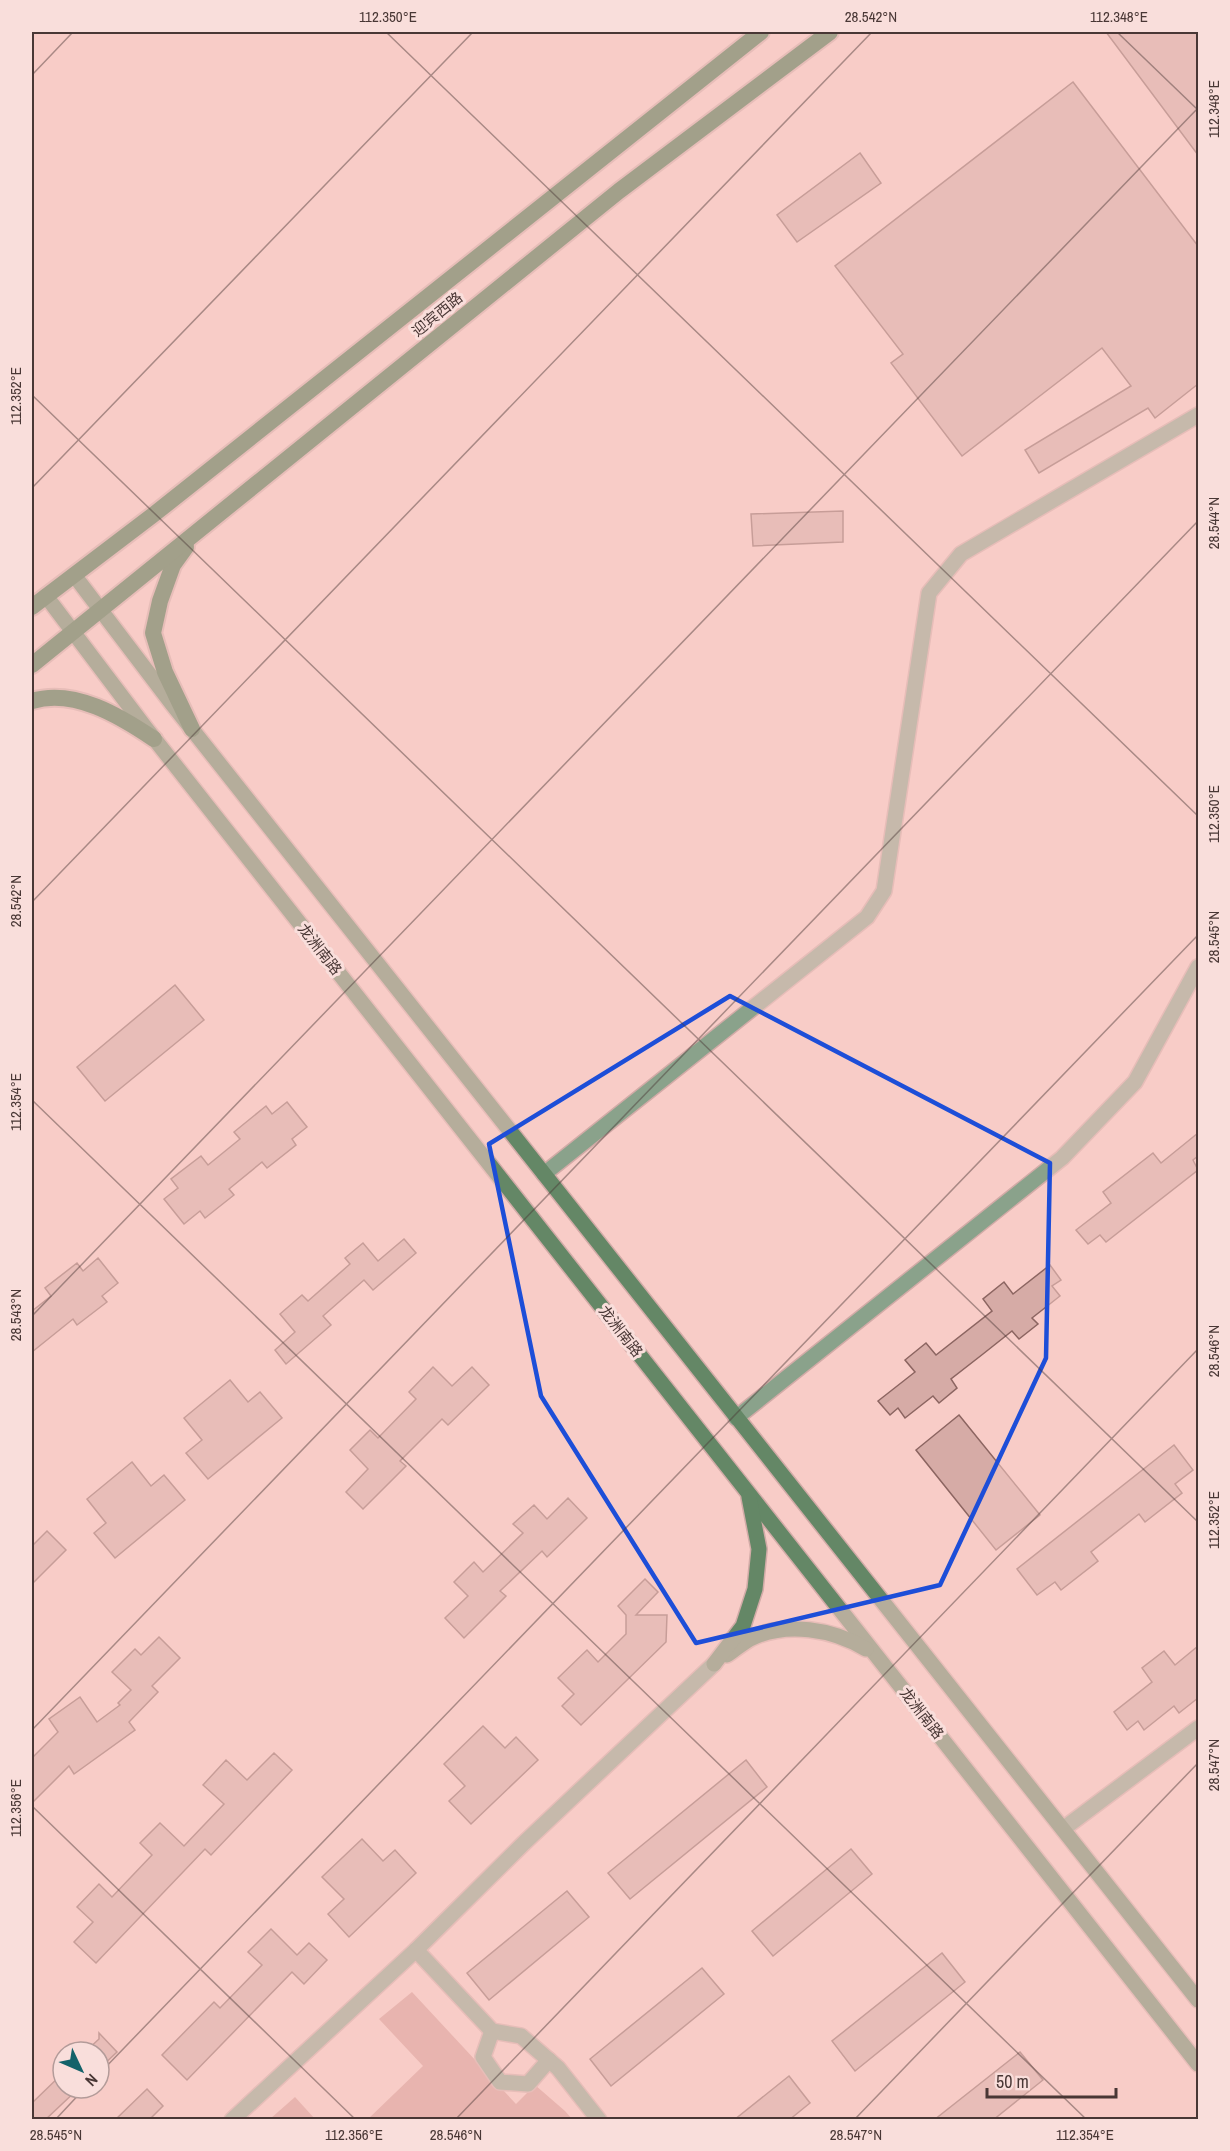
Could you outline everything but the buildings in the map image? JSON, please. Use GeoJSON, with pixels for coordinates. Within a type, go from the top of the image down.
{"type":"FeatureCollection","features":[{"type":"Feature","properties":{"kind":"highway","name":"迎宾西路"},"geometry":{"type":"LineString","coordinates":[[32,608],[153,515],[761,32]]}},
{"type":"Feature","properties":{"kind":"highway","name":"迎宾西路"},"geometry":{"type":"LineString","coordinates":[[32,665],[71,631],[619,191],[830,32]]}},
{"type":"Feature","properties":{"kind":"highway"},"geometry":{"type":"LineString","coordinates":[[192,729],[165,672],[153,633],[160,601],[174,565],[198,529]]}},
{"type":"Feature","properties":{"kind":"highway"},"geometry":{"type":"LineString","coordinates":[[32,701],[47,696],[84,702],[125,719],[154,739]]}},
{"type":"Feature","properties":{"kind":"main road"},"geometry":{"type":"LineString","coordinates":[[74,575],[192,729],[1198,2000]]}},
{"type":"Feature","properties":{"kind":"main road","name":"龙洲南路"},"geometry":{"type":"LineString","coordinates":[[46,596],[154,739],[1198,2064]]}},
{"type":"Feature","properties":{"kind":"main road"},"geometry":{"type":"LineString","coordinates":[[714,1664],[743,1626],[755,1589],[759,1549],[748,1492]]}},
{"type":"Feature","properties":{"kind":"main road"},"geometry":{"type":"LineString","coordinates":[[714,1664],[750,1639],[783,1629],[811,1630],[850,1639],[876,1654]]}},
{"type":"Feature","properties":{"kind":"street"},"geometry":{"type":"LineString","coordinates":[[544,1174],[867,917],[884,891],[929,592],[961,554],[1198,415]]}},
{"type":"Feature","properties":{"kind":"street"},"geometry":{"type":"LineString","coordinates":[[736,1418],[1062,1158],[1135,1082],[1198,967]]}},
{"type":"Feature","properties":{"kind":"street"},"geometry":{"type":"LineString","coordinates":[[232,2120],[416,1950],[533,1835],[714,1664]]}},
{"type":"Feature","properties":{"kind":"street"},"geometry":{"type":"LineString","coordinates":[[1063,1829],[1198,1728]]}},
{"type":"Feature","properties":{"kind":"street"},"geometry":{"type":"LineString","coordinates":[[416,1950],[492,2031],[521,2036],[558,2068],[599,2120]]}},
{"type":"Feature","properties":{"kind":"street"},"geometry":{"type":"LineString","coordinates":[[492,2031],[483,2057],[501,2082],[528,2084],[549,2060]]}},
{"type":"Feature","properties":{"kind":"highlighted area"},"geometry":{"type":"Polygon","coordinates":[[[730,996],[1050,1163],[1046,1358],[940,1585],[696,1643],[541,1396],[489,1144],[730,996]]]}},
{"type":"Feature","properties":{"kind":"shaded area"},"geometry":{"type":"Polygon","coordinates":[[[412,1992],[516,2104],[535,2085],[572,2119],[367,2120],[423,2066],[379,2019],[412,1992]]]}},
{"type":"Feature","properties":{"kind":"shaded area"},"geometry":{"type":"Polygon","coordinates":[[[295,2097],[315,2119],[270,2119],[295,2097]]]}}]}
